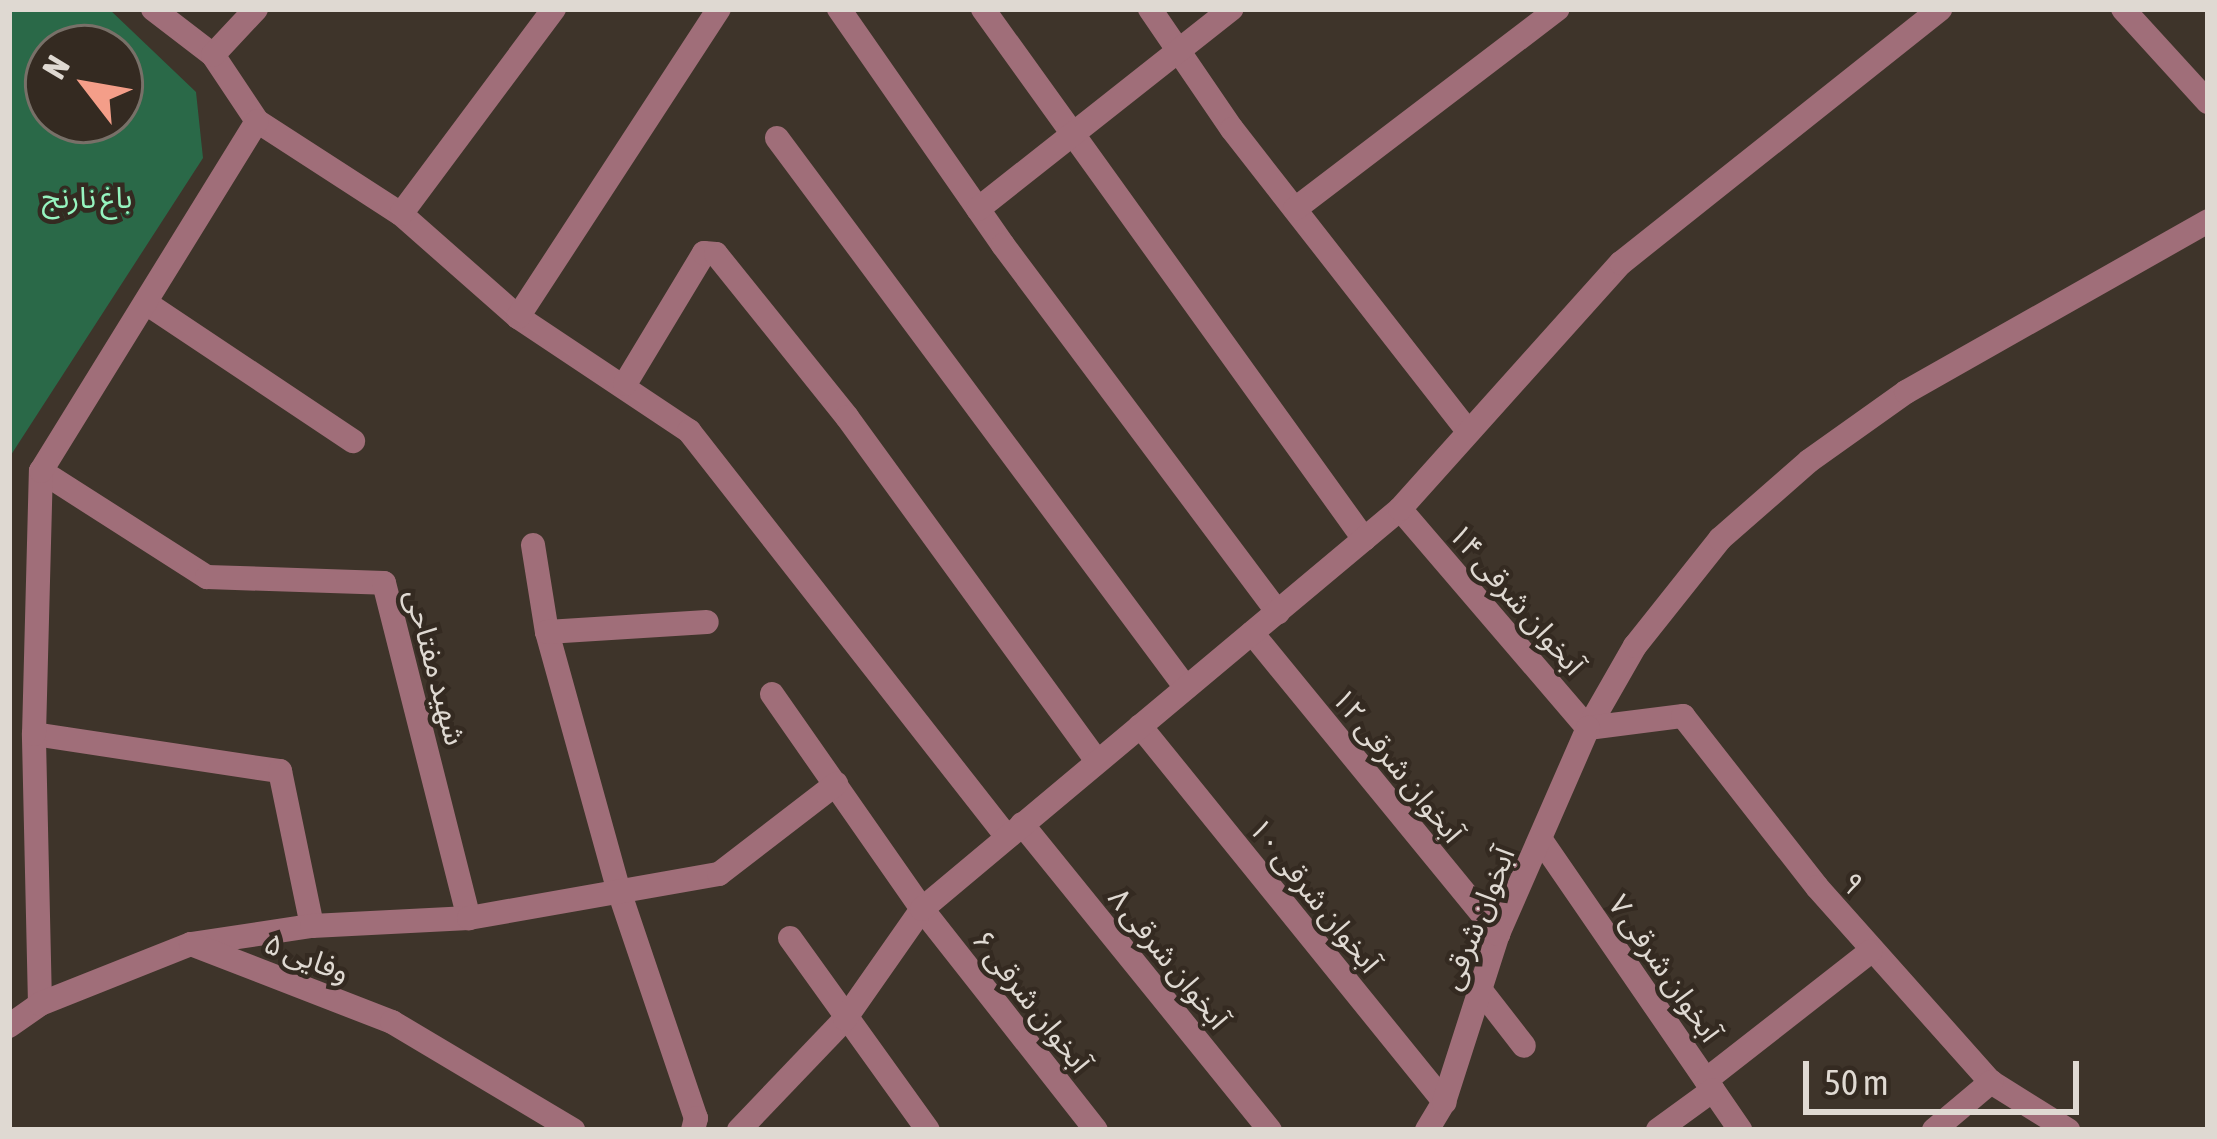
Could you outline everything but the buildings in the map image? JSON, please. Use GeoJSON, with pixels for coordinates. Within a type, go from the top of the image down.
{"type":"FeatureCollection","features":[{"type":"Feature","properties":{"kind":"street"},"geometry":{"type":"LineString","coordinates":[[40,1004],[34,734],[41,471],[256,121],[213,56],[153,9]]}},
{"type":"Feature","properties":{"kind":"street"},"geometry":{"type":"LineString","coordinates":[[213,56],[256,9]]}},
{"type":"Feature","properties":{"kind":"street"},"geometry":{"type":"LineString","coordinates":[[401,214],[554,9]]}},
{"type":"Feature","properties":{"kind":"street"},"geometry":{"type":"LineString","coordinates":[[518,317],[719,9]]}},
{"type":"Feature","properties":{"kind":"street"},"geometry":{"type":"LineString","coordinates":[[838,9],[978,209],[1278,612]]}},
{"type":"Feature","properties":{"kind":"street"},"geometry":{"type":"LineString","coordinates":[[983,9],[1364,539]]}},
{"type":"Feature","properties":{"kind":"street"},"geometry":{"type":"LineString","coordinates":[[1150,9],[1295,209],[1467,430]]}},
{"type":"Feature","properties":{"kind":"street"},"geometry":{"type":"LineString","coordinates":[[978,209],[1232,9]]}},
{"type":"Feature","properties":{"kind":"street"},"geometry":{"type":"LineString","coordinates":[[1295,209],[1558,9]]}},
{"type":"Feature","properties":{"kind":"street"},"geometry":{"type":"LineString","coordinates":[[739,1130],[845,1019],[922,909],[1400,509],[1622,262],[1940,9]]}},
{"type":"Feature","properties":{"kind":"street"},"geometry":{"type":"LineString","coordinates":[[2123,9],[2208,103]]}},
{"type":"Feature","properties":{"kind":"street","name":"آبخوان شرقی ۸"},"geometry":{"type":"LineString","coordinates":[[256,121],[401,214],[518,317],[625,384],[689,431],[1014,831],[1270,1130]]}},
{"type":"Feature","properties":{"kind":"street"},"geometry":{"type":"LineString","coordinates":[[777,138],[1186,688]]}},
{"type":"Feature","properties":{"kind":"street","name":"آبخوان شرقی"},"geometry":{"type":"LineString","coordinates":[[1427,1130],[1444,1102],[1498,934],[1588,728],[1635,646],[1720,539],[1809,461],[1906,392],[2208,221]]}},
{"type":"Feature","properties":{"kind":"street"},"geometry":{"type":"LineString","coordinates":[[625,384],[704,253],[716,254],[847,418],[1097,761]]}},
{"type":"Feature","properties":{"kind":"street"},"geometry":{"type":"LineString","coordinates":[[146,304],[353,441]]}},
{"type":"Feature","properties":{"kind":"street","name":"شهید مفتاحی"},"geometry":{"type":"LineString","coordinates":[[41,471],[207,578],[384,583],[470,918]]}},
{"type":"Feature","properties":{"kind":"street","name":"آبخوان شرقی ۱۴"},"geometry":{"type":"LineString","coordinates":[[1400,509],[1588,728]]}},
{"type":"Feature","properties":{"kind":"street"},"geometry":{"type":"LineString","coordinates":[[532,545],[547,632],[619,891],[695,1118],[692,1130]]}},
{"type":"Feature","properties":{"kind":"street"},"geometry":{"type":"LineString","coordinates":[[547,632],[707,622]]}},
{"type":"Feature","properties":{"kind":"street","name":"آبخوان شرقی ۱۲"},"geometry":{"type":"LineString","coordinates":[[1252,633],[1498,934]]}},
{"type":"Feature","properties":{"kind":"street","name":"آبخوان شرقی ۶"},"geometry":{"type":"LineString","coordinates":[[772,694],[922,909],[1096,1130]]}},
{"type":"Feature","properties":{"kind":"street","name":"۹"},"geometry":{"type":"LineString","coordinates":[[1588,728],[1683,716],[1871,951],[1991,1082],[2068,1130]]}},
{"type":"Feature","properties":{"kind":"street","name":"آبخوان شرقی ۱۰"},"geometry":{"type":"LineString","coordinates":[[1140,726],[1444,1102]]}},
{"type":"Feature","properties":{"kind":"street"},"geometry":{"type":"LineString","coordinates":[[34,734],[280,771],[312,926]]}},
{"type":"Feature","properties":{"kind":"street"},"geometry":{"type":"LineString","coordinates":[[9,1026],[40,1004],[190,944],[312,926],[470,918],[719,874],[836,784]]}},
{"type":"Feature","properties":{"kind":"street","name":"آبخوان شرقی ۷"},"geometry":{"type":"LineString","coordinates":[[1541,841],[1740,1130]]}},
{"type":"Feature","properties":{"kind":"street"},"geometry":{"type":"LineString","coordinates":[[790,938],[928,1130]]}},
{"type":"Feature","properties":{"kind":"street","name":"وفایی ۵"},"geometry":{"type":"LineString","coordinates":[[190,944],[392,1022],[573,1130]]}},
{"type":"Feature","properties":{"kind":"street"},"geometry":{"type":"LineString","coordinates":[[1658,1130],[1871,951]]}},
{"type":"Feature","properties":{"kind":"street"},"geometry":{"type":"LineString","coordinates":[[1479,988],[1524,1046]]}},
{"type":"Feature","properties":{"kind":"street"},"geometry":{"type":"LineString","coordinates":[[1934,1130],[1991,1082]]}},
{"type":"Feature","properties":{"kind":"green space","name":"باغ نارنج"},"geometry":{"type":"Polygon","coordinates":[[[9,9],[109,9],[125,24],[24,24],[24,144],[144,144],[144,42],[196,92],[203,158],[9,458],[9,9]]]}}]}
